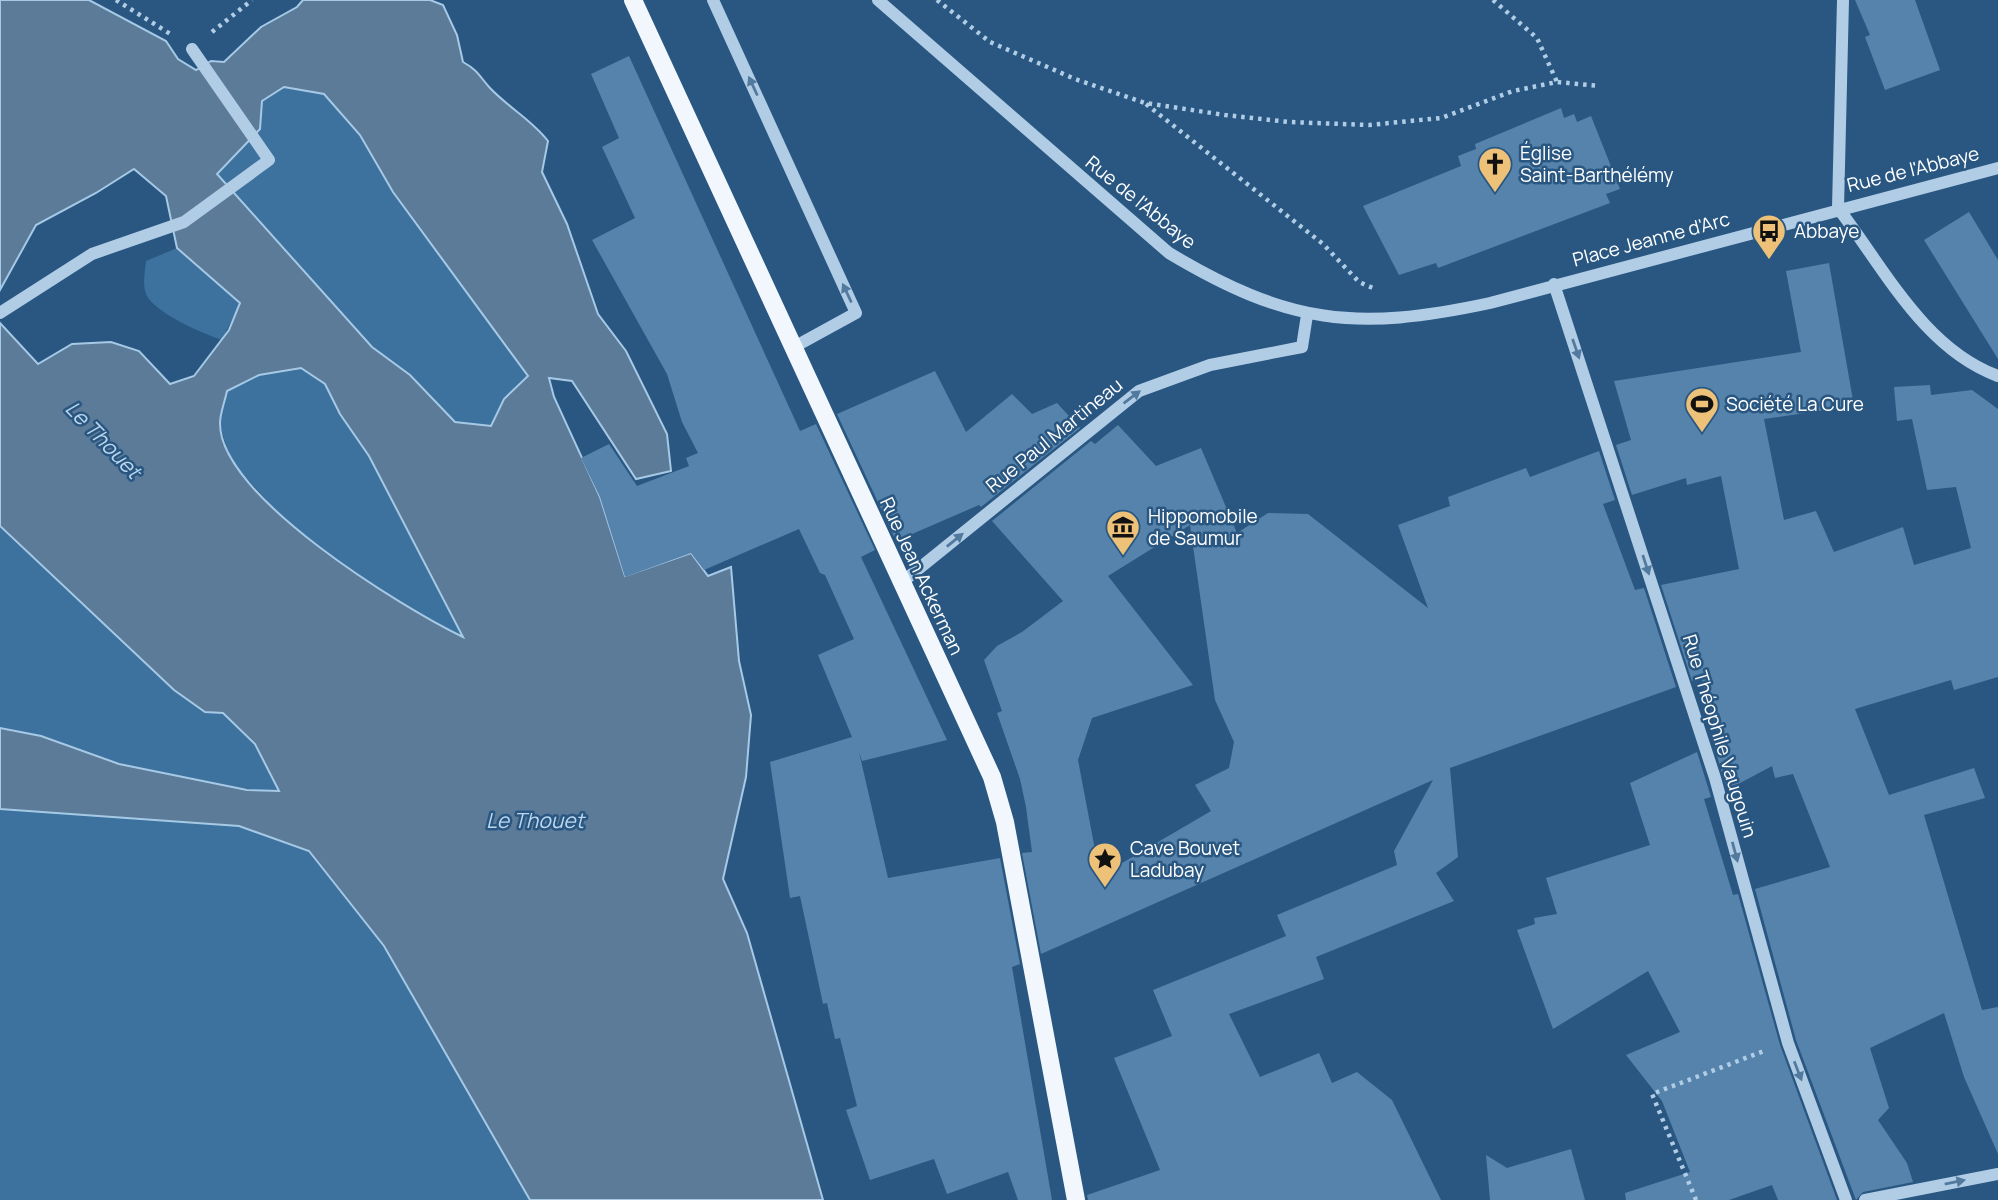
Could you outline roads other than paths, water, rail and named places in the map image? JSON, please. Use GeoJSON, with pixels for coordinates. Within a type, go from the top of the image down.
{"type":"FeatureCollection","features":[{"type":"Feature","properties":{"kind":"main road","name":"Rue Jean Ackerman"},"geometry":{"type":"LineString","coordinates":[[633,0],[992,777],[1005,822],[1076,1200]]}},
{"type":"Feature","properties":{"kind":"street"},"geometry":{"type":"LineString","coordinates":[[713,0],[856,313],[794,347]]}},
{"type":"Feature","properties":{"kind":"street","name":"Rue de l'Abbaye"},"geometry":{"type":"LineString","coordinates":[[878,0],[1169,253],[1217,282],[1266,303],[1307,315],[1356,320],[1430,316],[1490,303],[1554,284]]}},
{"type":"Feature","properties":{"kind":"street"},"geometry":{"type":"LineString","coordinates":[[1843,0],[1838,208],[1904,299],[1958,356],[1998,376]]}},
{"type":"Feature","properties":{"kind":"street"},"geometry":{"type":"LineString","coordinates":[[0,313],[93,254],[184,222],[270,160],[192,49]]}},
{"type":"Feature","properties":{"kind":"street","name":"Rue de l'Abbaye"},"geometry":{"type":"LineString","coordinates":[[1838,208],[1998,168]]}},
{"type":"Feature","properties":{"kind":"street","name":"Place Jeanne d'Arc"},"geometry":{"type":"LineString","coordinates":[[1554,284],[1838,208]]}},
{"type":"Feature","properties":{"kind":"street","name":"Rue Théophile Vaugouin"},"geometry":{"type":"LineString","coordinates":[[1554,284],[1715,778],[1788,1043],[1846,1200]]}},
{"type":"Feature","properties":{"kind":"street","name":"Rue Paul Martineau"},"geometry":{"type":"LineString","coordinates":[[901,583],[1139,391],[1210,365],[1302,347],[1307,315]]}},
{"type":"Feature","properties":{"kind":"street"},"geometry":{"type":"LineString","coordinates":[[1865,1200],[1998,1174]]}},
{"type":"Feature","properties":{"kind":"water","name":"Le Thouet"},"geometry":{"type":"Polygon","coordinates":[[[0,0],[89,0],[166,41],[178,59],[196,70],[211,61],[224,62],[261,27],[297,7],[303,0],[430,0],[443,5],[457,35],[463,62],[476,71],[497,95],[548,141],[542,172],[567,224],[598,314],[626,351],[667,434],[671,471],[636,479],[572,381],[549,378],[554,397],[600,497],[625,576],[691,553],[708,576],[731,567],[739,661],[751,715],[746,777],[723,879],[747,933],[823,1200],[530,1200],[384,946],[309,851],[239,826],[0,809],[0,728],[41,736],[119,764],[247,790],[279,791],[255,744],[223,713],[205,712],[174,690],[0,526],[0,323],[38,364],[72,344],[111,342],[139,351],[170,384],[194,376],[229,330],[240,303],[177,248],[166,196],[134,169],[36,225],[0,290],[0,0]],[[284,87],[262,101],[260,129],[217,174],[372,347],[410,375],[455,422],[491,426],[504,399],[528,376],[393,192],[360,135],[324,94],[284,87]],[[301,368],[259,375],[227,391],[220,423],[228,452],[249,483],[281,515],[319,546],[400,602],[463,637],[369,456],[340,414],[325,384],[301,368]]]}},
{"type":"Feature","properties":{"kind":"place","name":"Église Saint-Barthélémy"},"geometry":{"type":"Point","coordinates":[1495,194]}},
{"type":"Feature","properties":{"kind":"place","name":"Abbaye"},"geometry":{"type":"Point","coordinates":[1769,261]}},
{"type":"Feature","properties":{"kind":"place","name":"Société La Cure"},"geometry":{"type":"Point","coordinates":[1702,434]}},
{"type":"Feature","properties":{"kind":"place","name":"Hippomobile de Saumur"},"geometry":{"type":"Point","coordinates":[1123,557]}},
{"type":"Feature","properties":{"kind":"place","name":"Cave Bouvet Ladubay"},"geometry":{"type":"Point","coordinates":[1105,889]}}]}
